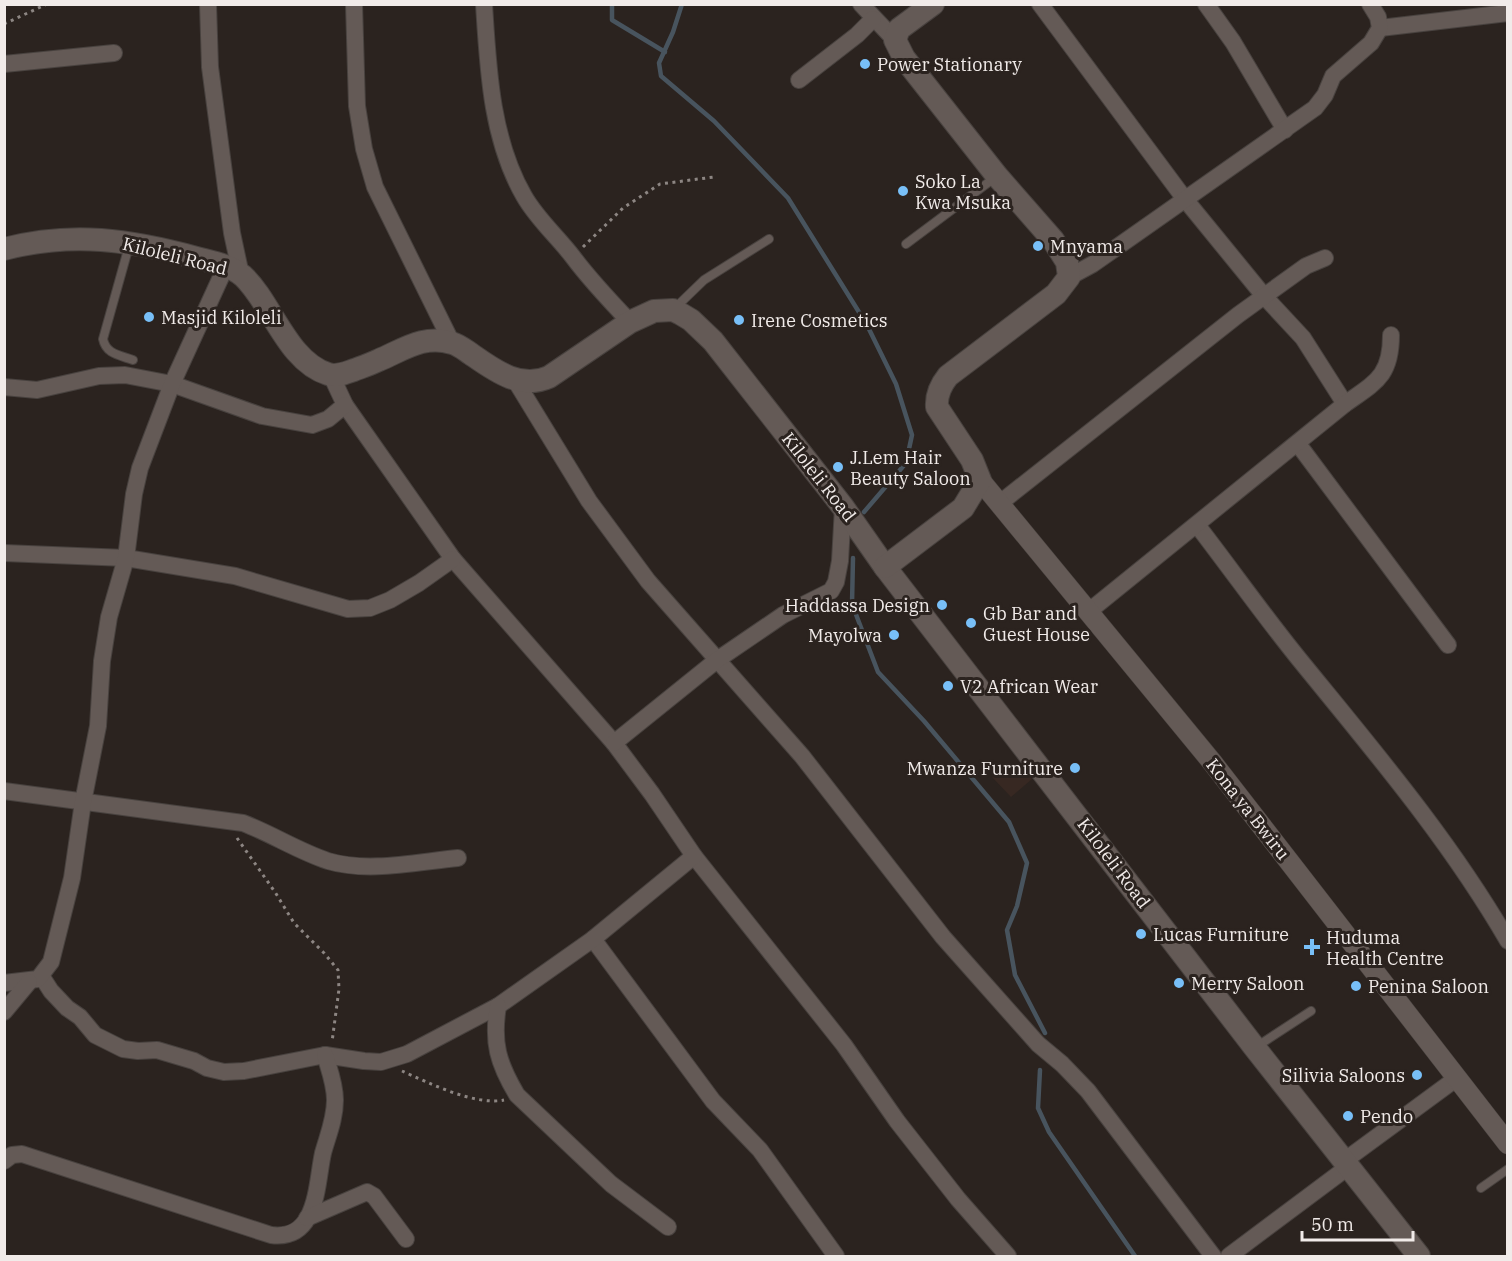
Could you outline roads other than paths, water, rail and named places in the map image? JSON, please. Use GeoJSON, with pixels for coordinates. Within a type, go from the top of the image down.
{"type":"FeatureCollection","features":[{"type":"Feature","properties":{"kind":"main road"},"geometry":{"type":"LineString","coordinates":[[885,567],[963,508],[980,480],[972,460],[937,407],[936,399],[948,376],[1056,294],[1069,278],[1067,262],[1053,240],[997,176],[904,58],[895,40],[899,29],[933,4]]}},
{"type":"Feature","properties":{"kind":"main road","name":"Kiloleli Road"},"geometry":{"type":"LineString","coordinates":[[4,249],[73,239],[100,239],[130,242],[234,270],[262,300],[295,350],[314,366],[331,375]]}},
{"type":"Feature","properties":{"kind":"main road","name":"Kiloleli Road"},"geometry":{"type":"LineString","coordinates":[[673,310],[691,320],[713,341],[843,507],[885,567],[956,656],[1255,1048],[1419,1257]]}},
{"type":"Feature","properties":{"kind":"main road"},"geometry":{"type":"LineString","coordinates":[[331,375],[345,373],[379,360],[410,344],[427,340],[452,343],[515,380],[539,382],[630,322],[654,311],[673,310]]}},
{"type":"Feature","properties":{"kind":"street"},"geometry":{"type":"LineString","coordinates":[[4,1012],[51,962],[72,878],[83,802],[98,726],[102,661],[109,616],[126,558],[138,476],[172,384],[234,270],[232,233],[210,67],[208,4]]}},
{"type":"Feature","properties":{"kind":"street"},"geometry":{"type":"LineString","coordinates":[[354,4],[357,106],[364,149],[375,187],[452,343]]}},
{"type":"Feature","properties":{"kind":"street"},"geometry":{"type":"LineString","coordinates":[[484,4],[494,105],[507,155],[524,196],[548,230],[573,256],[579,267],[630,322]]}},
{"type":"Feature","properties":{"kind":"street"},"geometry":{"type":"LineString","coordinates":[[861,4],[895,40]]}},
{"type":"Feature","properties":{"kind":"street"},"geometry":{"type":"LineString","coordinates":[[1040,4],[1184,198],[1264,296],[1303,338],[1345,404]]}},
{"type":"Feature","properties":{"kind":"street"},"geometry":{"type":"LineString","coordinates":[[1206,4],[1233,42],[1285,130]]}},
{"type":"Feature","properties":{"kind":"street"},"geometry":{"type":"LineString","coordinates":[[1069,278],[1093,264],[1315,108],[1325,95],[1334,76],[1371,43],[1380,28],[1370,4]]}},
{"type":"Feature","properties":{"kind":"street"},"geometry":{"type":"LineString","coordinates":[[1380,28],[1508,13]]}},
{"type":"Feature","properties":{"kind":"street"},"geometry":{"type":"LineString","coordinates":[[799,81],[857,35],[873,19]]}},
{"type":"Feature","properties":{"kind":"street"},"geometry":{"type":"LineString","coordinates":[[4,64],[114,53]]}},
{"type":"Feature","properties":{"kind":"street"},"geometry":{"type":"LineString","coordinates":[[1000,503],[1238,315],[1306,266],[1325,258]]}},
{"type":"Feature","properties":{"kind":"street"},"geometry":{"type":"LineString","coordinates":[[1088,612],[1374,383],[1389,361],[1391,335]]}},
{"type":"Feature","properties":{"kind":"street"},"geometry":{"type":"LineString","coordinates":[[4,387],[38,390],[99,376],[124,375],[172,384],[262,416],[312,425],[328,419],[345,405]]}},
{"type":"Feature","properties":{"kind":"street"},"geometry":{"type":"LineString","coordinates":[[331,375],[345,405],[453,559],[614,743],[694,856],[844,1045],[897,1121],[958,1199],[1008,1257]]}},
{"type":"Feature","properties":{"kind":"street"},"geometry":{"type":"LineString","coordinates":[[515,380],[589,501],[648,581],[802,756],[943,937],[1038,1044],[1062,1064],[1088,1091],[1213,1257]]}},
{"type":"Feature","properties":{"kind":"street"},"geometry":{"type":"LineString","coordinates":[[1298,444],[1448,645]]}},
{"type":"Feature","properties":{"kind":"street","name":"Kona ya Bwiru"},"geometry":{"type":"LineString","coordinates":[[980,480],[1212,762],[1508,1144]]}},
{"type":"Feature","properties":{"kind":"street"},"geometry":{"type":"LineString","coordinates":[[614,743],[717,660],[783,615],[831,591],[836,582],[840,561],[843,507]]}},
{"type":"Feature","properties":{"kind":"street"},"geometry":{"type":"LineString","coordinates":[[1197,525],[1297,657],[1431,824],[1508,941]]}},
{"type":"Feature","properties":{"kind":"street"},"geometry":{"type":"LineString","coordinates":[[4,553],[126,558],[236,576],[348,609],[370,608],[390,600],[453,559]]}},
{"type":"Feature","properties":{"kind":"street"},"geometry":{"type":"LineString","coordinates":[[4,790],[224,820],[252,826],[309,854],[347,865],[380,866],[458,858]]}},
{"type":"Feature","properties":{"kind":"street"},"geometry":{"type":"LineString","coordinates":[[4,983],[35,980],[80,1017],[95,1035],[123,1049],[157,1050],[224,1072],[267,1067],[328,1055],[381,1062],[407,1054],[498,1006],[593,939],[694,856]]}},
{"type":"Feature","properties":{"kind":"street"},"geometry":{"type":"LineString","coordinates":[[593,939],[713,1101],[760,1150],[836,1257]]}},
{"type":"Feature","properties":{"kind":"street"},"geometry":{"type":"LineString","coordinates":[[498,1006],[494,1032],[495,1044],[506,1077],[517,1095],[611,1184],[668,1227]]}},
{"type":"Feature","properties":{"kind":"street"},"geometry":{"type":"LineString","coordinates":[[308,1218],[318,1191],[324,1152],[334,1118],[335,1098],[328,1055]]}},
{"type":"Feature","properties":{"kind":"street"},"geometry":{"type":"LineString","coordinates":[[1229,1257],[1458,1077]]}},
{"type":"Feature","properties":{"kind":"street"},"geometry":{"type":"LineString","coordinates":[[4,1161],[12,1155],[22,1154],[282,1237],[292,1233],[308,1218],[367,1192],[374,1196],[406,1239]]}},
{"type":"Feature","properties":{"kind":"lane"},"geometry":{"type":"LineString","coordinates":[[906,244],[997,176]]}},
{"type":"Feature","properties":{"kind":"lane"},"geometry":{"type":"LineString","coordinates":[[673,310],[704,280],[769,239]]}},
{"type":"Feature","properties":{"kind":"lane"},"geometry":{"type":"LineString","coordinates":[[130,242],[103,339],[109,352],[132,360]]}},
{"type":"Feature","properties":{"kind":"lane"},"geometry":{"type":"LineString","coordinates":[[1255,1048],[1311,1011]]}},
{"type":"Feature","properties":{"kind":"lane"},"geometry":{"type":"LineString","coordinates":[[1481,1188],[1508,1170]]}},
{"type":"Feature","properties":{"kind":"waterway"},"geometry":{"type":"LineString","coordinates":[[612,4],[612,20],[665,52]]}},
{"type":"Feature","properties":{"kind":"waterway"},"geometry":{"type":"LineString","coordinates":[[682,4],[659,63],[661,76],[714,121],[788,198],[867,325],[896,384],[912,435],[906,463],[864,512]]}},
{"type":"Feature","properties":{"kind":"waterway"},"geometry":{"type":"LineString","coordinates":[[853,558],[852,604],[878,672],[924,721],[1009,822],[1027,863],[1017,906],[1007,930],[1015,975],[1045,1033]]}},
{"type":"Feature","properties":{"kind":"waterway"},"geometry":{"type":"LineString","coordinates":[[1040,1070],[1038,1108],[1049,1132],[1135,1256]]}},
{"type":"Feature","properties":{"kind":"place","name":"Power Stationary"},"geometry":{"type":"Point","coordinates":[865,64]}},
{"type":"Feature","properties":{"kind":"place","name":"Soko La Kwa Msuka"},"geometry":{"type":"Point","coordinates":[903,191]}},
{"type":"Feature","properties":{"kind":"place","name":"Mnyama"},"geometry":{"type":"Point","coordinates":[1038,246]}},
{"type":"Feature","properties":{"kind":"place","name":"Masjid Kiloleli"},"geometry":{"type":"Point","coordinates":[149,317]}},
{"type":"Feature","properties":{"kind":"place","name":"Irene Cosmetics"},"geometry":{"type":"Point","coordinates":[739,320]}},
{"type":"Feature","properties":{"kind":"place","name":"J.Lem Hair Beauty Saloon"},"geometry":{"type":"Point","coordinates":[838,467]}},
{"type":"Feature","properties":{"kind":"place","name":"Haddassa Design"},"geometry":{"type":"Point","coordinates":[942,605]}},
{"type":"Feature","properties":{"kind":"place","name":"Gb Bar and Guest House"},"geometry":{"type":"Point","coordinates":[971,623]}},
{"type":"Feature","properties":{"kind":"place","name":"Mayolwa"},"geometry":{"type":"Point","coordinates":[894,635]}},
{"type":"Feature","properties":{"kind":"place","name":"V2 African Wear"},"geometry":{"type":"Point","coordinates":[948,686]}},
{"type":"Feature","properties":{"kind":"place","name":"Mwanza Furniture"},"geometry":{"type":"Point","coordinates":[1075,768]}},
{"type":"Feature","properties":{"kind":"place","name":"Lucas Furniture"},"geometry":{"type":"Point","coordinates":[1141,934]}},
{"type":"Feature","properties":{"kind":"place","name":"Huduma Health Centre"},"geometry":{"type":"Point","coordinates":[1312,947]}},
{"type":"Feature","properties":{"kind":"place","name":"Merry Saloon"},"geometry":{"type":"Point","coordinates":[1179,983]}},
{"type":"Feature","properties":{"kind":"place","name":"Penina Saloon"},"geometry":{"type":"Point","coordinates":[1356,986]}},
{"type":"Feature","properties":{"kind":"place","name":"Silivia Saloons"},"geometry":{"type":"Point","coordinates":[1417,1075]}},
{"type":"Feature","properties":{"kind":"place","name":"Pendo"},"geometry":{"type":"Point","coordinates":[1348,1116]}}]}
